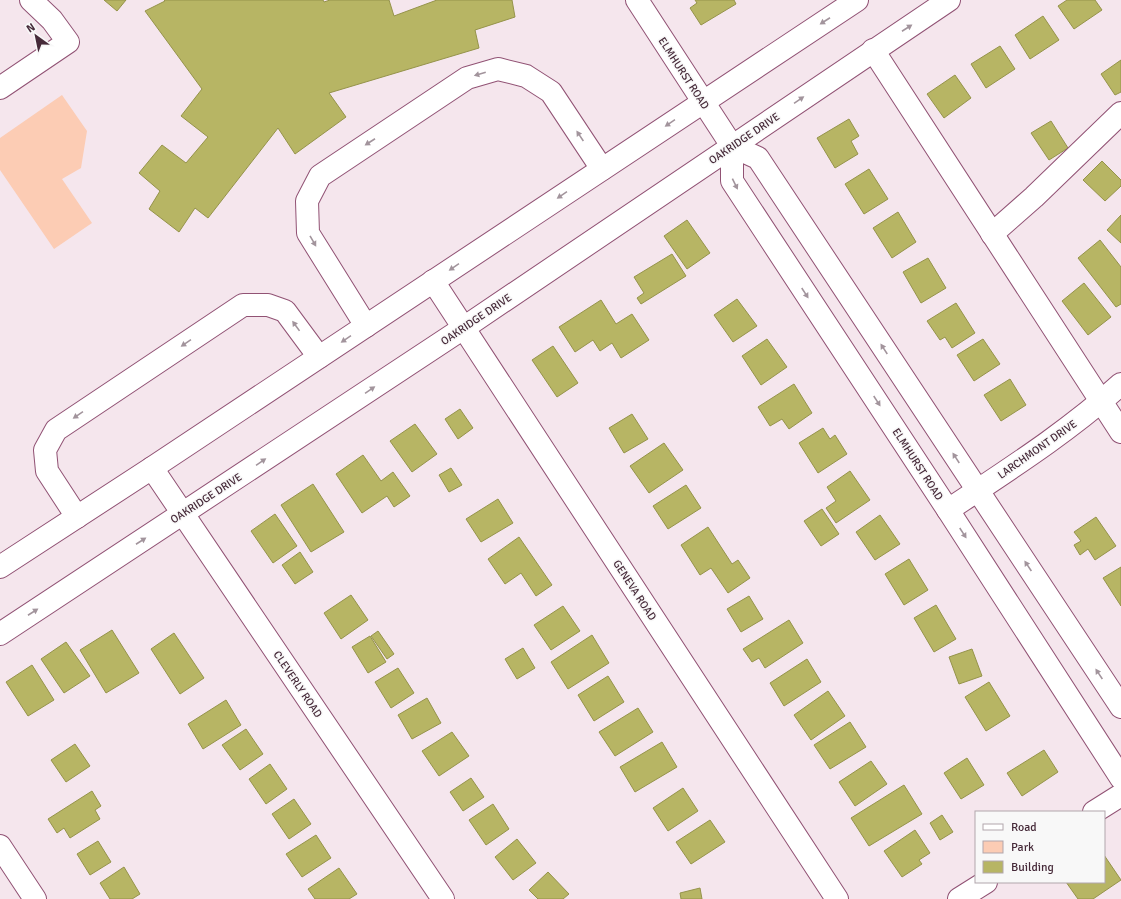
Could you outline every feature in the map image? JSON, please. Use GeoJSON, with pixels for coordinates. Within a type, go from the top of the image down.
{"type":"FeatureCollection","features":[{"type":"Feature","properties":{"kind":"street"},"geometry":{"type":"LineString","coordinates":[[0,88],[68,42],[52,20],[31,0]]}},
{"type":"Feature","properties":{"kind":"street","name":"ELMHURST ROAD"},"geometry":{"type":"LineString","coordinates":[[637,0],[732,146],[732,181],[948,510],[1121,778]]}},
{"type":"Feature","properties":{"kind":"street"},"geometry":{"type":"LineString","coordinates":[[0,567],[152,468],[433,280],[857,0]]}},
{"type":"Feature","properties":{"kind":"street","name":"OAKRIDGE DRIVE"},"geometry":{"type":"LineString","coordinates":[[0,634],[465,327],[949,0]]}},
{"type":"Feature","properties":{"kind":"street"},"geometry":{"type":"LineString","coordinates":[[873,50],[1121,432]]}},
{"type":"Feature","properties":{"kind":"street"},"geometry":{"type":"LineString","coordinates":[[366,326],[308,232],[307,201],[320,176],[467,78],[498,69],[526,76],[551,92],[602,169]]}},
{"type":"Feature","properties":{"kind":"street"},"geometry":{"type":"LineString","coordinates":[[992,234],[1034,197],[1121,113]]}},
{"type":"Feature","properties":{"kind":"street"},"geometry":{"type":"LineString","coordinates":[[732,146],[758,158],[1121,707]]}},
{"type":"Feature","properties":{"kind":"street","name":"GENEVA ROAD"},"geometry":{"type":"LineString","coordinates":[[433,280],[837,899]]}},
{"type":"Feature","properties":{"kind":"street"},"geometry":{"type":"LineString","coordinates":[[77,517],[47,470],[45,450],[56,430],[243,305],[268,305],[285,311],[319,357]]}},
{"type":"Feature","properties":{"kind":"street","name":"LARCHMONT DRIVE"},"geometry":{"type":"LineString","coordinates":[[948,510],[1040,449],[1101,402],[1121,384]]}},
{"type":"Feature","properties":{"kind":"street","name":"CLEVERLY ROAD"},"geometry":{"type":"LineString","coordinates":[[152,468],[443,899]]}},
{"type":"Feature","properties":{"kind":"street"},"geometry":{"type":"LineString","coordinates":[[1096,811],[1121,795]]}},
{"type":"Feature","properties":{"kind":"street"},"geometry":{"type":"LineString","coordinates":[[0,846],[36,899]]}},
{"type":"Feature","properties":{"kind":"street"},"geometry":{"type":"LineString","coordinates":[[959,899],[984,883]]}},
{"type":"Feature","properties":{"kind":"green space"},"geometry":{"type":"Polygon","coordinates":[[[62,95],[87,131],[81,168],[62,179],[92,223],[54,249],[0,170],[0,138],[62,95]]]}},
{"type":"Feature","properties":{"kind":"building"},"geometry":{"type":"Polygon","coordinates":[[[104,0],[126,0],[117,11],[104,0]]]}},
{"type":"Feature","properties":{"kind":"building"},"geometry":{"type":"Polygon","coordinates":[[[164,0],[323,0],[324,2],[330,0],[389,0],[394,16],[437,0],[512,0],[515,17],[475,30],[479,48],[329,93],[346,117],[295,154],[278,128],[208,218],[195,208],[179,232],[149,209],[160,191],[139,173],[162,145],[186,163],[208,137],[181,116],[202,89],[145,11],[165,1],[164,0]]]}},
{"type":"Feature","properties":{"kind":"building"},"geometry":{"type":"Polygon","coordinates":[[[695,0],[734,0],[736,4],[701,25],[690,8],[697,3],[695,0]]]}},
{"type":"Feature","properties":{"kind":"building"},"geometry":{"type":"Polygon","coordinates":[[[1067,0],[1095,0],[1102,10],[1074,29],[1058,6],[1067,0]]]}},
{"type":"Feature","properties":{"kind":"building"},"geometry":{"type":"Polygon","coordinates":[[[1043,16],[1059,40],[1030,59],[1015,35],[1043,16]]]}},
{"type":"Feature","properties":{"kind":"building"},"geometry":{"type":"Polygon","coordinates":[[[1000,46],[1015,69],[986,88],[971,64],[1000,46]]]}},
{"type":"Feature","properties":{"kind":"building"},"geometry":{"type":"Polygon","coordinates":[[[1121,60],[1121,92],[1115,95],[1101,74],[1121,60]]]}},
{"type":"Feature","properties":{"kind":"building"},"geometry":{"type":"Polygon","coordinates":[[[955,75],[971,98],[944,118],[927,94],[955,75]]]}},
{"type":"Feature","properties":{"kind":"building"},"geometry":{"type":"Polygon","coordinates":[[[849,119],[859,136],[851,141],[858,154],[835,168],[817,138],[849,119]]]}},
{"type":"Feature","properties":{"kind":"building"},"geometry":{"type":"Polygon","coordinates":[[[1051,121],[1068,148],[1049,160],[1031,133],[1051,121]]]}},
{"type":"Feature","properties":{"kind":"building"},"geometry":{"type":"Polygon","coordinates":[[[1102,161],[1121,180],[1121,186],[1105,201],[1083,180],[1102,161]]]}},
{"type":"Feature","properties":{"kind":"building"},"geometry":{"type":"Polygon","coordinates":[[[869,169],[888,199],[864,214],[845,184],[869,169]]]}},
{"type":"Feature","properties":{"kind":"building"},"geometry":{"type":"Polygon","coordinates":[[[898,212],[916,242],[892,258],[873,228],[898,212]]]}},
{"type":"Feature","properties":{"kind":"building"},"geometry":{"type":"Polygon","coordinates":[[[1121,215],[1121,243],[1107,230],[1121,215]]]}},
{"type":"Feature","properties":{"kind":"building"},"geometry":{"type":"Polygon","coordinates":[[[687,220],[710,253],[687,269],[664,236],[687,220]]]}},
{"type":"Feature","properties":{"kind":"building"},"geometry":{"type":"Polygon","coordinates":[[[1100,240],[1121,267],[1121,304],[1116,307],[1078,258],[1100,240]]]}},
{"type":"Feature","properties":{"kind":"building"},"geometry":{"type":"Polygon","coordinates":[[[672,254],[686,276],[641,304],[637,298],[644,293],[634,277],[672,254]]]}},
{"type":"Feature","properties":{"kind":"building"},"geometry":{"type":"Polygon","coordinates":[[[928,258],[946,288],[921,303],[903,272],[928,258]]]}},
{"type":"Feature","properties":{"kind":"building"},"geometry":{"type":"Polygon","coordinates":[[[1084,283],[1111,317],[1088,335],[1062,301],[1084,283]]]}},
{"type":"Feature","properties":{"kind":"building"},"geometry":{"type":"Polygon","coordinates":[[[737,299],[757,326],[733,342],[714,315],[737,299]]]}},
{"type":"Feature","properties":{"kind":"building"},"geometry":{"type":"Polygon","coordinates":[[[601,300],[616,324],[632,314],[649,340],[621,358],[612,343],[600,351],[593,340],[575,352],[559,327],[601,300]]]}},
{"type":"Feature","properties":{"kind":"building"},"geometry":{"type":"Polygon","coordinates":[[[956,303],[975,333],[952,348],[945,337],[940,340],[927,321],[956,303]]]}},
{"type":"Feature","properties":{"kind":"building"},"geometry":{"type":"Polygon","coordinates":[[[767,339],[787,367],[761,385],[742,356],[767,339]]]}},
{"type":"Feature","properties":{"kind":"building"},"geometry":{"type":"Polygon","coordinates":[[[983,339],[1000,364],[974,381],[957,355],[983,339]]]}},
{"type":"Feature","properties":{"kind":"building"},"geometry":{"type":"Polygon","coordinates":[[[553,346],[578,383],[557,397],[532,360],[553,346]]]}},
{"type":"Feature","properties":{"kind":"building"},"geometry":{"type":"Polygon","coordinates":[[[1010,379],[1026,405],[1001,421],[984,395],[1010,379]]]}},
{"type":"Feature","properties":{"kind":"building"},"geometry":{"type":"Polygon","coordinates":[[[794,384],[812,413],[789,429],[782,419],[770,426],[758,407],[794,384]]]}},
{"type":"Feature","properties":{"kind":"building"},"geometry":{"type":"Polygon","coordinates":[[[460,409],[473,428],[458,439],[445,419],[460,409]]]}},
{"type":"Feature","properties":{"kind":"building"},"geometry":{"type":"Polygon","coordinates":[[[632,414],[648,439],[624,453],[609,428],[632,414]]]}},
{"type":"Feature","properties":{"kind":"building"},"geometry":{"type":"Polygon","coordinates":[[[415,424],[437,454],[412,472],[390,441],[415,424]]]}},
{"type":"Feature","properties":{"kind":"building"},"geometry":{"type":"Polygon","coordinates":[[[823,428],[830,439],[835,435],[847,454],[818,473],[799,443],[823,428]]]}},
{"type":"Feature","properties":{"kind":"building"},"geometry":{"type":"Polygon","coordinates":[[[664,443],[683,470],[649,493],[630,466],[664,443]]]}},
{"type":"Feature","properties":{"kind":"building"},"geometry":{"type":"Polygon","coordinates":[[[363,455],[381,481],[393,472],[410,496],[394,507],[387,496],[362,513],[336,474],[363,455]]]}},
{"type":"Feature","properties":{"kind":"building"},"geometry":{"type":"Polygon","coordinates":[[[451,468],[462,485],[449,492],[439,475],[451,468]]]}},
{"type":"Feature","properties":{"kind":"building"},"geometry":{"type":"Polygon","coordinates":[[[850,471],[870,500],[836,523],[826,508],[836,501],[827,487],[850,471]]]}},
{"type":"Feature","properties":{"kind":"building"},"geometry":{"type":"Polygon","coordinates":[[[313,484],[344,532],[311,552],[281,505],[313,484]]]}},
{"type":"Feature","properties":{"kind":"building"},"geometry":{"type":"Polygon","coordinates":[[[686,485],[701,508],[668,529],[653,506],[686,485]]]}},
{"type":"Feature","properties":{"kind":"building"},"geometry":{"type":"Polygon","coordinates":[[[498,499],[513,523],[481,542],[466,519],[498,499]]]}},
{"type":"Feature","properties":{"kind":"building"},"geometry":{"type":"Polygon","coordinates":[[[822,509],[839,534],[821,546],[804,521],[822,509]]]}},
{"type":"Feature","properties":{"kind":"building"},"geometry":{"type":"Polygon","coordinates":[[[275,514],[297,546],[273,563],[251,531],[275,514]]]}},
{"type":"Feature","properties":{"kind":"building"},"geometry":{"type":"Polygon","coordinates":[[[880,515],[900,544],[875,560],[856,532],[880,515]]]}},
{"type":"Feature","properties":{"kind":"building"},"geometry":{"type":"Polygon","coordinates":[[[1096,517],[1116,546],[1095,560],[1088,549],[1080,555],[1074,545],[1081,541],[1074,532],[1096,517]]]}},
{"type":"Feature","properties":{"kind":"building"},"geometry":{"type":"Polygon","coordinates":[[[708,527],[732,564],[738,560],[750,578],[728,593],[711,568],[700,575],[681,545],[708,527]]]}},
{"type":"Feature","properties":{"kind":"building"},"geometry":{"type":"Polygon","coordinates":[[[519,537],[552,585],[536,596],[521,573],[505,584],[488,559],[519,537]]]}},
{"type":"Feature","properties":{"kind":"building"},"geometry":{"type":"Polygon","coordinates":[[[300,552],[313,572],[295,584],[282,565],[300,552]]]}},
{"type":"Feature","properties":{"kind":"building"},"geometry":{"type":"Polygon","coordinates":[[[909,559],[928,590],[904,605],[885,574],[909,559]]]}},
{"type":"Feature","properties":{"kind":"building"},"geometry":{"type":"Polygon","coordinates":[[[1121,567],[1121,606],[1103,578],[1121,567]]]}},
{"type":"Feature","properties":{"kind":"building"},"geometry":{"type":"Polygon","coordinates":[[[351,595],[368,620],[341,639],[324,613],[351,595]]]}},
{"type":"Feature","properties":{"kind":"building"},"geometry":{"type":"Polygon","coordinates":[[[749,596],[763,619],[741,632],[727,609],[749,596]]]}},
{"type":"Feature","properties":{"kind":"building"},"geometry":{"type":"Polygon","coordinates":[[[936,605],[956,639],[934,652],[914,618],[936,605]]]}},
{"type":"Feature","properties":{"kind":"building"},"geometry":{"type":"Polygon","coordinates":[[[563,606],[580,631],[551,650],[534,625],[563,606]]]}},
{"type":"Feature","properties":{"kind":"building"},"geometry":{"type":"Polygon","coordinates":[[[789,620],[803,643],[765,668],[759,658],[752,662],[743,649],[789,620]]]}},
{"type":"Feature","properties":{"kind":"building"},"geometry":{"type":"Polygon","coordinates":[[[112,630],[139,673],[106,693],[80,650],[112,630]]]}},
{"type":"Feature","properties":{"kind":"building"},"geometry":{"type":"Polygon","coordinates":[[[378,631],[394,654],[387,659],[371,636],[378,631]]]}},
{"type":"Feature","properties":{"kind":"building"},"geometry":{"type":"Polygon","coordinates":[[[174,633],[204,678],[180,694],[151,649],[174,633]]]}},
{"type":"Feature","properties":{"kind":"building"},"geometry":{"type":"Polygon","coordinates":[[[592,635],[609,663],[568,689],[551,662],[592,635]]]}},
{"type":"Feature","properties":{"kind":"building"},"geometry":{"type":"Polygon","coordinates":[[[370,636],[386,662],[368,673],[352,647],[370,636]]]}},
{"type":"Feature","properties":{"kind":"building"},"geometry":{"type":"Polygon","coordinates":[[[66,642],[90,676],[64,693],[41,659],[66,642]]]}},
{"type":"Feature","properties":{"kind":"building"},"geometry":{"type":"Polygon","coordinates":[[[523,648],[535,668],[517,679],[505,659],[523,648]]]}},
{"type":"Feature","properties":{"kind":"building"},"geometry":{"type":"Polygon","coordinates":[[[972,649],[982,676],[959,684],[949,657],[972,649]]]}},
{"type":"Feature","properties":{"kind":"building"},"geometry":{"type":"Polygon","coordinates":[[[807,659],[821,682],[784,706],[770,683],[807,659]]]}},
{"type":"Feature","properties":{"kind":"building"},"geometry":{"type":"Polygon","coordinates":[[[32,665],[54,700],[28,716],[6,682],[32,665]]]}},
{"type":"Feature","properties":{"kind":"building"},"geometry":{"type":"Polygon","coordinates":[[[398,668],[414,693],[391,708],[375,682],[398,668]]]}},
{"type":"Feature","properties":{"kind":"building"},"geometry":{"type":"Polygon","coordinates":[[[608,676],[624,702],[594,721],[578,695],[608,676]]]}},
{"type":"Feature","properties":{"kind":"building"},"geometry":{"type":"Polygon","coordinates":[[[989,682],[1010,716],[986,731],[965,697],[989,682]]]}},
{"type":"Feature","properties":{"kind":"building"},"geometry":{"type":"Polygon","coordinates":[[[828,691],[845,716],[811,740],[794,715],[828,691]]]}},
{"type":"Feature","properties":{"kind":"building"},"geometry":{"type":"Polygon","coordinates":[[[427,698],[441,723],[412,739],[398,715],[427,698]]]}},
{"type":"Feature","properties":{"kind":"building"},"geometry":{"type":"Polygon","coordinates":[[[226,700],[241,725],[203,749],[188,724],[226,700]]]}},
{"type":"Feature","properties":{"kind":"building"},"geometry":{"type":"Polygon","coordinates":[[[638,708],[653,732],[615,756],[599,732],[638,708]]]}},
{"type":"Feature","properties":{"kind":"building"},"geometry":{"type":"Polygon","coordinates":[[[850,722],[866,747],[830,769],[814,745],[850,722]]]}},
{"type":"Feature","properties":{"kind":"building"},"geometry":{"type":"Polygon","coordinates":[[[246,729],[263,754],[240,770],[222,745],[246,729]]]}},
{"type":"Feature","properties":{"kind":"building"},"geometry":{"type":"Polygon","coordinates":[[[452,732],[469,756],[439,776],[422,751],[452,732]]]}},
{"type":"Feature","properties":{"kind":"building"},"geometry":{"type":"Polygon","coordinates":[[[662,742],[677,767],[635,792],[620,767],[662,742]]]}},
{"type":"Feature","properties":{"kind":"building"},"geometry":{"type":"Polygon","coordinates":[[[75,744],[90,766],[66,782],[51,760],[75,744]]]}},
{"type":"Feature","properties":{"kind":"building"},"geometry":{"type":"Polygon","coordinates":[[[1044,750],[1058,772],[1022,796],[1007,773],[1044,750]]]}},
{"type":"Feature","properties":{"kind":"building"},"geometry":{"type":"Polygon","coordinates":[[[967,758],[984,785],[961,799],[944,773],[967,758]]]}},
{"type":"Feature","properties":{"kind":"building"},"geometry":{"type":"Polygon","coordinates":[[[871,761],[887,784],[855,806],[839,782],[871,761]]]}},
{"type":"Feature","properties":{"kind":"building"},"geometry":{"type":"Polygon","coordinates":[[[270,764],[287,789],[266,804],[249,779],[270,764]]]}},
{"type":"Feature","properties":{"kind":"building"},"geometry":{"type":"Polygon","coordinates":[[[471,778],[484,797],[463,811],[450,792],[471,778]]]}},
{"type":"Feature","properties":{"kind":"building"},"geometry":{"type":"Polygon","coordinates":[[[904,785],[922,814],[869,846],[851,818],[904,785]]]}},
{"type":"Feature","properties":{"kind":"building"},"geometry":{"type":"Polygon","coordinates":[[[683,788],[698,811],[668,831],[653,808],[683,788]]]}},
{"type":"Feature","properties":{"kind":"building"},"geometry":{"type":"Polygon","coordinates":[[[92,791],[101,806],[95,810],[100,819],[70,838],[64,828],[57,833],[48,819],[92,791]]]}},
{"type":"Feature","properties":{"kind":"building"},"geometry":{"type":"Polygon","coordinates":[[[294,799],[311,824],[289,839],[272,814],[294,799]]]}},
{"type":"Feature","properties":{"kind":"building"},"geometry":{"type":"Polygon","coordinates":[[[493,804],[509,829],[486,845],[469,820],[493,804]]]}},
{"type":"Feature","properties":{"kind":"building"},"geometry":{"type":"Polygon","coordinates":[[[942,815],[953,832],[940,840],[930,823],[942,815]]]}},
{"type":"Feature","properties":{"kind":"building"},"geometry":{"type":"Polygon","coordinates":[[[710,820],[725,842],[691,864],[676,842],[710,820]]]}},
{"type":"Feature","properties":{"kind":"building"},"geometry":{"type":"Polygon","coordinates":[[[915,830],[930,853],[919,860],[922,864],[902,877],[884,851],[915,830]]]}},
{"type":"Feature","properties":{"kind":"building"},"geometry":{"type":"Polygon","coordinates":[[[316,835],[331,858],[302,877],[286,854],[316,835]]]}},
{"type":"Feature","properties":{"kind":"building"},"geometry":{"type":"Polygon","coordinates":[[[517,839],[536,863],[513,880],[495,857],[517,839]]]}},
{"type":"Feature","properties":{"kind":"building"},"geometry":{"type":"Polygon","coordinates":[[[98,841],[111,862],[90,875],[77,854],[98,841]]]}},
{"type":"Feature","properties":{"kind":"building"},"geometry":{"type":"Polygon","coordinates":[[[1105,856],[1121,880],[1093,899],[1078,899],[1067,883],[1105,883],[1105,856]]]}},
{"type":"Feature","properties":{"kind":"building"},"geometry":{"type":"Polygon","coordinates":[[[124,867],[140,894],[132,899],[110,899],[100,883],[124,867]]]}},
{"type":"Feature","properties":{"kind":"building"},"geometry":{"type":"Polygon","coordinates":[[[339,868],[357,894],[349,899],[315,899],[308,889],[339,868]]]}},
{"type":"Feature","properties":{"kind":"building"},"geometry":{"type":"Polygon","coordinates":[[[548,872],[569,894],[563,899],[538,899],[529,890],[548,872]]]}},
{"type":"Feature","properties":{"kind":"building"},"geometry":{"type":"Polygon","coordinates":[[[700,888],[702,899],[681,899],[680,893],[700,888]]]}}]}
